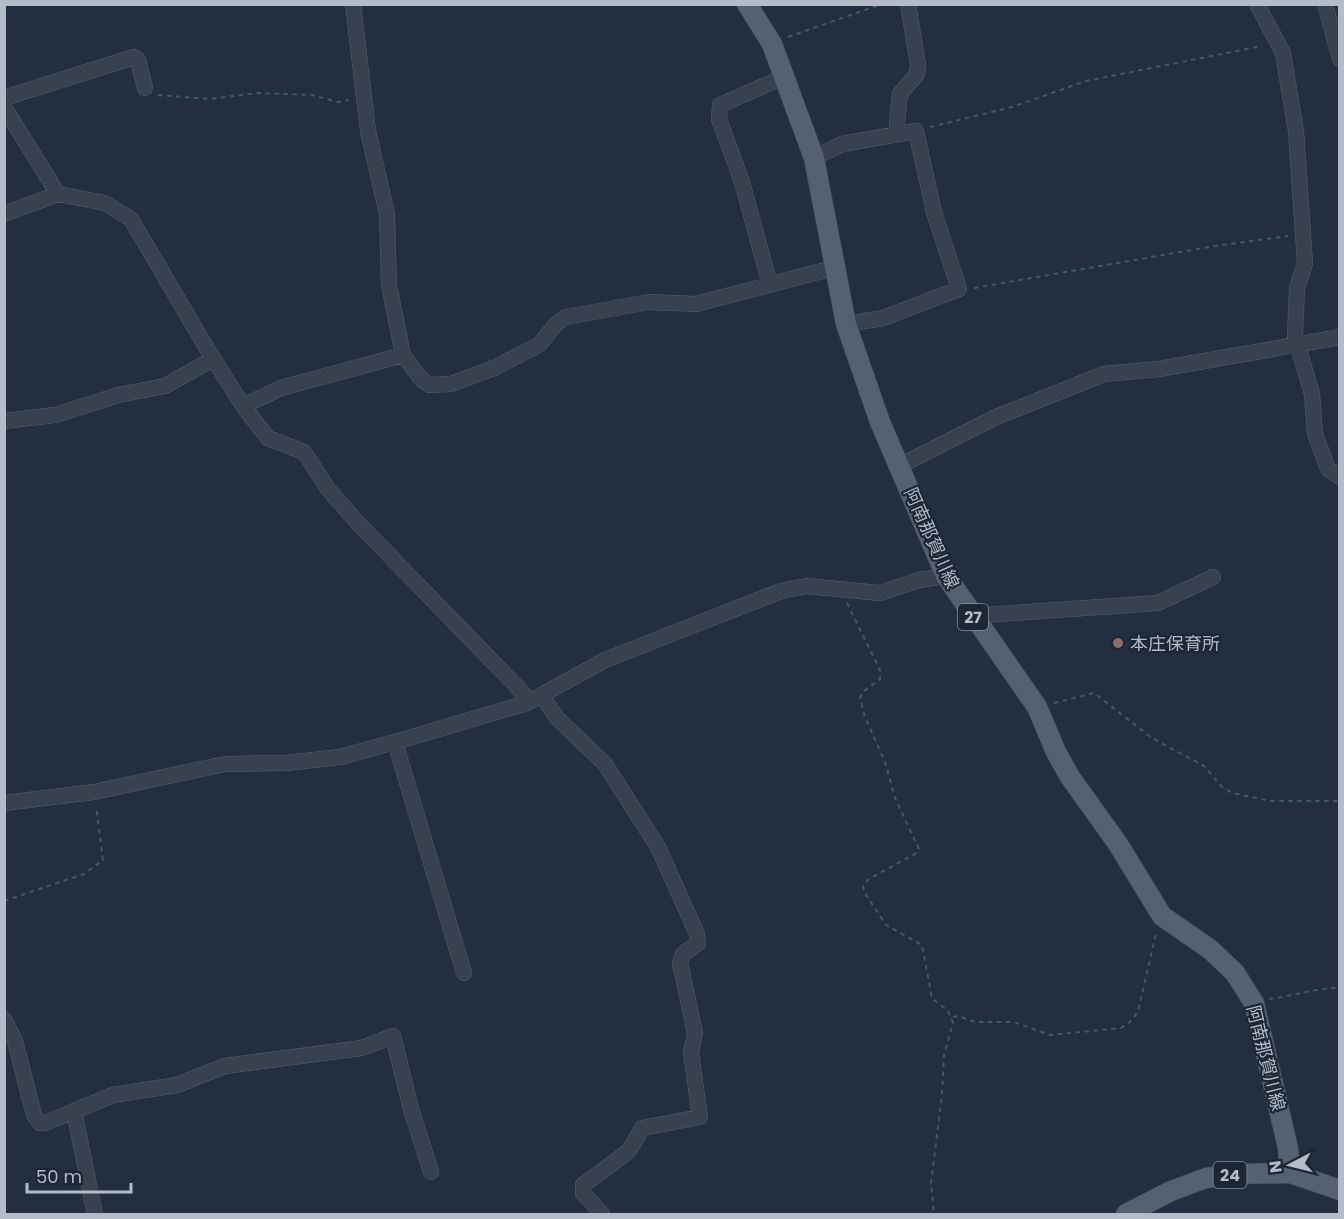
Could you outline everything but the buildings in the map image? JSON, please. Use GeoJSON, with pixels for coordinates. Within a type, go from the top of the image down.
{"type":"FeatureCollection","features":[{"type":"Feature","properties":{"kind":"main road","name":"阿南那賀川線"},"geometry":{"type":"LineString","coordinates":[[747,4],[772,44],[814,158],[837,267],[846,324],[880,422],[946,576],[1037,707],[1056,752],[1070,777],[1118,844],[1162,916],[1211,950],[1227,965],[1254,1003],[1286,1138],[1290,1173]]}},
{"type":"Feature","properties":{"kind":"main road","name":"24"},"geometry":{"type":"LineString","coordinates":[[1126,1215],[1171,1191],[1206,1178],[1237,1174],[1290,1173],[1340,1190]]}},
{"type":"Feature","properties":{"kind":"street"},"geometry":{"type":"LineString","coordinates":[[354,4],[368,131],[387,214],[389,285],[403,355],[421,379],[429,385],[441,386],[494,368],[539,345],[556,324],[566,317],[649,302],[696,304],[837,267]]}},
{"type":"Feature","properties":{"kind":"street"},"geometry":{"type":"LineString","coordinates":[[896,134],[900,94],[917,74],[918,65],[908,4]]}},
{"type":"Feature","properties":{"kind":"street"},"geometry":{"type":"LineString","coordinates":[[1257,4],[1278,42],[1289,80],[1296,131],[1305,263],[1297,288],[1295,336],[1312,394],[1315,434],[1328,469],[1340,477]]}},
{"type":"Feature","properties":{"kind":"street"},"geometry":{"type":"LineString","coordinates":[[1326,4],[1340,59]]}},
{"type":"Feature","properties":{"kind":"street"},"geometry":{"type":"LineString","coordinates":[[4,98],[134,57],[138,60],[145,88]]}},
{"type":"Feature","properties":{"kind":"street"},"geometry":{"type":"LineString","coordinates":[[770,285],[742,182],[719,119],[720,105],[784,77]]}},
{"type":"Feature","properties":{"kind":"street"},"geometry":{"type":"LineString","coordinates":[[4,107],[58,194]]}},
{"type":"Feature","properties":{"kind":"street"},"geometry":{"type":"LineString","coordinates":[[814,158],[842,144],[916,130],[934,212],[959,290],[883,318],[846,324]]}},
{"type":"Feature","properties":{"kind":"street"},"geometry":{"type":"LineString","coordinates":[[4,214],[58,194],[105,203],[131,219],[213,359],[243,406],[268,438],[304,452],[328,489],[357,522],[523,693],[527,703]]}},
{"type":"Feature","properties":{"kind":"street"},"geometry":{"type":"LineString","coordinates":[[899,466],[996,417],[1091,378],[1159,369],[1340,337]]}},
{"type":"Feature","properties":{"kind":"street"},"geometry":{"type":"LineString","coordinates":[[243,406],[281,388],[403,355]]}},
{"type":"Feature","properties":{"kind":"street"},"geometry":{"type":"LineString","coordinates":[[4,421],[55,415],[118,395],[165,386],[213,359]]}},
{"type":"Feature","properties":{"kind":"street"},"geometry":{"type":"LineString","coordinates":[[4,802],[94,792],[225,764],[286,763],[339,757],[527,703],[605,660],[781,591],[806,586],[880,593],[919,580],[946,576]]}},
{"type":"Feature","properties":{"kind":"street"},"geometry":{"type":"LineString","coordinates":[[976,621],[984,615],[1158,603],[1213,577]]}},
{"type":"Feature","properties":{"kind":"street"},"geometry":{"type":"LineString","coordinates":[[542,696],[557,718],[605,764],[644,823],[665,862],[698,943],[683,954],[680,963],[695,1034],[691,1053],[700,1117],[642,1128],[629,1151],[584,1185],[583,1192],[602,1215]]}},
{"type":"Feature","properties":{"kind":"street"},"geometry":{"type":"LineString","coordinates":[[395,742],[464,973]]}},
{"type":"Feature","properties":{"kind":"street"},"geometry":{"type":"LineString","coordinates":[[4,1019],[15,1041],[34,1115],[40,1123],[46,1124],[113,1095],[177,1085],[225,1066],[362,1048],[393,1036],[411,1109],[431,1172]]}},
{"type":"Feature","properties":{"kind":"street"},"geometry":{"type":"LineString","coordinates":[[74,1111],[95,1215]]}},
{"type":"Feature","properties":{"kind":"path"},"geometry":{"type":"LineString","coordinates":[[772,44],[882,4]]}},
{"type":"Feature","properties":{"kind":"path"},"geometry":{"type":"LineString","coordinates":[[916,130],[1012,107],[1086,81],[1278,42]]}},
{"type":"Feature","properties":{"kind":"path"},"geometry":{"type":"LineString","coordinates":[[145,88],[159,96],[180,98],[209,99],[257,93],[312,95],[338,102],[364,99]]}},
{"type":"Feature","properties":{"kind":"path"},"geometry":{"type":"LineString","coordinates":[[959,290],[1215,246],[1303,234]]}},
{"type":"Feature","properties":{"kind":"path"},"geometry":{"type":"LineString","coordinates":[[842,590],[880,670],[880,679],[860,698],[864,717],[885,762],[895,798],[919,849],[915,854],[869,879],[863,885],[864,892],[886,925],[922,945],[932,998],[952,1017],[953,1023],[944,1055],[942,1095],[931,1183],[934,1215]]}},
{"type":"Feature","properties":{"kind":"path"},"geometry":{"type":"LineString","coordinates":[[1037,707],[1094,693],[1152,738],[1204,766],[1222,787],[1232,793],[1271,801],[1338,801],[1340,798]]}},
{"type":"Feature","properties":{"kind":"path"},"geometry":{"type":"LineString","coordinates":[[4,901],[84,874],[103,860],[94,792]]}},
{"type":"Feature","properties":{"kind":"path"},"geometry":{"type":"LineString","coordinates":[[952,1017],[958,1016],[975,1022],[1014,1022],[1050,1035],[1121,1028],[1138,1012],[1162,916]]}},
{"type":"Feature","properties":{"kind":"path"},"geometry":{"type":"LineString","coordinates":[[1254,1003],[1285,998],[1311,989],[1340,988]]}},
{"type":"Feature","properties":{"kind":"place","name":"本庄保育所"},"geometry":{"type":"Point","coordinates":[1118,643]}}]}
